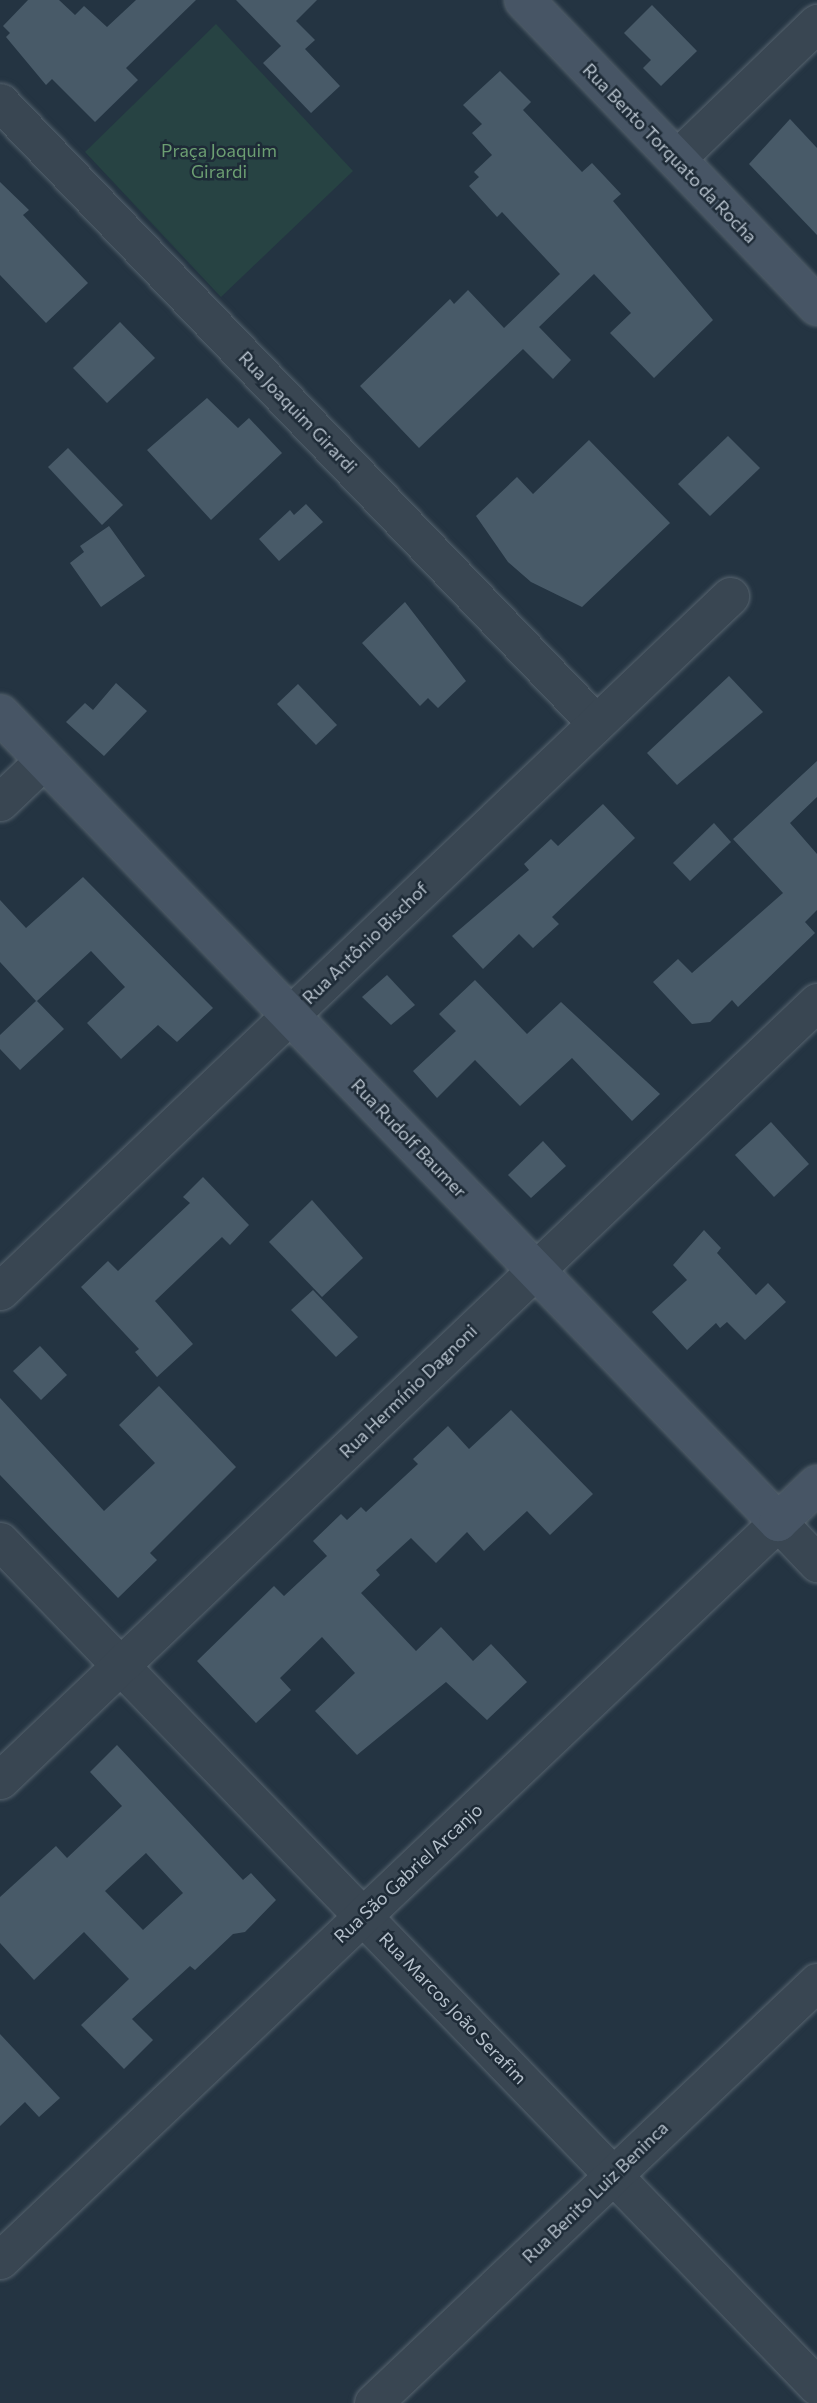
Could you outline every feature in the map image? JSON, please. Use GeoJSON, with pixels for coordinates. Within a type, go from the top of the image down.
{"type":"FeatureCollection","features":[{"type":"Feature","properties":{"kind":"street","name":"Rua Bento Torquato da Rocha"},"geometry":{"type":"LineString","coordinates":[[524,0],[817,306]]}},
{"type":"Feature","properties":{"kind":"street"},"geometry":{"type":"LineString","coordinates":[[676,159],[817,23]]}},
{"type":"Feature","properties":{"kind":"street","name":"Rua Joaquim Girardi"},"geometry":{"type":"LineString","coordinates":[[0,102],[596,723]]}},
{"type":"Feature","properties":{"kind":"street","name":"Rua Antônio Bischof"},"geometry":{"type":"LineString","coordinates":[[0,1291],[730,596]]}},
{"type":"Feature","properties":{"kind":"street","name":"Rua Rudolf Baumer"},"geometry":{"type":"LineString","coordinates":[[0,714],[817,1563]]}},
{"type":"Feature","properties":{"kind":"street"},"geometry":{"type":"LineString","coordinates":[[0,802],[44,760]]}},
{"type":"Feature","properties":{"kind":"street","name":"Rua Hermínio Dagnoni"},"geometry":{"type":"LineString","coordinates":[[0,1780],[817,1002]]}},
{"type":"Feature","properties":{"kind":"street","name":"Rua São Gabriel Arcanjo"},"geometry":{"type":"LineString","coordinates":[[0,2260],[817,1485]]}},
{"type":"Feature","properties":{"kind":"street","name":"Rua Marcos João Serafim"},"geometry":{"type":"LineString","coordinates":[[0,1541],[817,2386]]}},
{"type":"Feature","properties":{"kind":"street","name":"Rua Benito Luiz Beninca"},"geometry":{"type":"LineString","coordinates":[[373,2403],[817,1982]]}},
{"type":"Feature","properties":{"kind":"green space","name":"Praça Joaquim Girardi"},"geometry":{"type":"Polygon","coordinates":[[[216,24],[353,171],[221,297],[85,152],[216,24]]]}},
{"type":"Feature","properties":{"kind":"building"},"geometry":{"type":"Polygon","coordinates":[[[28,0],[59,0],[75,15],[84,6],[107,27],[136,0],[196,0],[126,68],[138,80],[95,122],[52,79],[46,85],[6,37],[10,33],[3,26],[28,0]]]}},
{"type":"Feature","properties":{"kind":"building"},"geometry":{"type":"Polygon","coordinates":[[[236,0],[317,0],[296,21],[315,40],[305,49],[340,86],[311,113],[263,63],[281,46],[236,0]]]}},
{"type":"Feature","properties":{"kind":"building"},"geometry":{"type":"Polygon","coordinates":[[[652,5],[697,51],[661,86],[643,68],[651,60],[624,33],[652,5]]]}},
{"type":"Feature","properties":{"kind":"building"},"geometry":{"type":"Polygon","coordinates":[[[500,71],[531,102],[523,110],[582,172],[592,163],[621,194],[613,201],[713,320],[654,378],[610,333],[631,313],[594,274],[539,327],[571,360],[553,379],[523,349],[419,448],[360,386],[450,299],[454,304],[468,290],[504,328],[560,274],[502,212],[497,217],[469,186],[479,177],[474,172],[492,155],[472,133],[482,124],[463,105],[500,71]]]}},
{"type":"Feature","properties":{"kind":"building"},"geometry":{"type":"Polygon","coordinates":[[[790,119],[817,148],[817,235],[749,164],[790,119]]]}},
{"type":"Feature","properties":{"kind":"building"},"geometry":{"type":"Polygon","coordinates":[[[0,182],[29,210],[23,215],[88,283],[46,323],[0,275],[0,182]]]}},
{"type":"Feature","properties":{"kind":"building"},"geometry":{"type":"Polygon","coordinates":[[[120,322],[155,358],[107,403],[73,368],[120,322]]]}},
{"type":"Feature","properties":{"kind":"building"},"geometry":{"type":"Polygon","coordinates":[[[207,398],[238,428],[249,418],[282,453],[211,520],[147,450],[207,398]]]}},
{"type":"Feature","properties":{"kind":"building"},"geometry":{"type":"Polygon","coordinates":[[[728,436],[760,468],[710,516],[678,484],[728,436]]]}},
{"type":"Feature","properties":{"kind":"building"},"geometry":{"type":"Polygon","coordinates":[[[589,440],[670,523],[582,607],[531,582],[508,562],[476,516],[517,477],[533,494],[589,440]]]}},
{"type":"Feature","properties":{"kind":"building"},"geometry":{"type":"Polygon","coordinates":[[[68,448],[123,505],[102,525],[48,467],[68,448]]]}},
{"type":"Feature","properties":{"kind":"building"},"geometry":{"type":"Polygon","coordinates":[[[306,504],[323,522],[279,561],[259,539],[290,510],[294,515],[306,504]]]}},
{"type":"Feature","properties":{"kind":"building"},"geometry":{"type":"Polygon","coordinates":[[[109,526],[145,576],[101,607],[70,563],[84,552],[80,546],[109,526]]]}},
{"type":"Feature","properties":{"kind":"building"},"geometry":{"type":"Polygon","coordinates":[[[405,602],[466,681],[438,708],[428,698],[420,706],[362,643],[405,602]]]}},
{"type":"Feature","properties":{"kind":"building"},"geometry":{"type":"Polygon","coordinates":[[[729,676],[763,712],[677,785],[647,753],[729,676]]]}},
{"type":"Feature","properties":{"kind":"building"},"geometry":{"type":"Polygon","coordinates":[[[116,683],[147,711],[104,756],[66,722],[85,703],[93,710],[116,683]]]}},
{"type":"Feature","properties":{"kind":"building"},"geometry":{"type":"Polygon","coordinates":[[[298,684],[337,725],[316,745],[277,704],[298,684]]]}},
{"type":"Feature","properties":{"kind":"building"},"geometry":{"type":"Polygon","coordinates":[[[817,761],[817,797],[790,823],[817,854],[817,910],[805,922],[815,933],[738,1007],[732,1000],[710,1022],[692,1024],[653,982],[678,959],[692,973],[783,893],[733,839],[817,761]]]}},
{"type":"Feature","properties":{"kind":"building"},"geometry":{"type":"Polygon","coordinates":[[[603,804],[635,838],[552,917],[559,924],[533,948],[519,934],[483,969],[452,936],[529,870],[524,864],[551,839],[558,846],[603,804]]]}},
{"type":"Feature","properties":{"kind":"building"},"geometry":{"type":"Polygon","coordinates":[[[714,823],[731,842],[690,881],[673,863],[714,823]]]}},
{"type":"Feature","properties":{"kind":"building"},"geometry":{"type":"Polygon","coordinates":[[[83,877],[213,1008],[177,1042],[158,1025],[121,1059],[87,1023],[125,987],[91,951],[37,1001],[64,1029],[20,1070],[0,1049],[0,1035],[36,1001],[0,962],[0,900],[26,928],[83,877]]]}},
{"type":"Feature","properties":{"kind":"building"},"geometry":{"type":"Polygon","coordinates":[[[387,975],[415,1005],[391,1025],[362,997],[387,975]]]}},
{"type":"Feature","properties":{"kind":"building"},"geometry":{"type":"Polygon","coordinates":[[[475,980],[527,1034],[561,1002],[660,1094],[632,1121],[572,1058],[520,1106],[475,1060],[437,1098],[413,1071],[456,1031],[439,1014],[475,980]]]}},
{"type":"Feature","properties":{"kind":"building"},"geometry":{"type":"Polygon","coordinates":[[[771,1122],[809,1164],[774,1197],[735,1155],[771,1122]]]}},
{"type":"Feature","properties":{"kind":"building"},"geometry":{"type":"Polygon","coordinates":[[[543,1141],[566,1166],[531,1198],[508,1175],[543,1141]]]}},
{"type":"Feature","properties":{"kind":"building"},"geometry":{"type":"Polygon","coordinates":[[[203,1177],[249,1225],[230,1245],[222,1237],[155,1301],[193,1344],[157,1377],[135,1352],[139,1349],[81,1287],[108,1261],[118,1271],[190,1203],[183,1197],[203,1177]]]}},
{"type":"Feature","properties":{"kind":"building"},"geometry":{"type":"Polygon","coordinates":[[[312,1200],[363,1258],[322,1297],[269,1242],[312,1200]]]}},
{"type":"Feature","properties":{"kind":"building"},"geometry":{"type":"Polygon","coordinates":[[[704,1230],[721,1248],[717,1253],[756,1295],[768,1283],[786,1302],[745,1340],[727,1322],[720,1328],[716,1323],[687,1350],[652,1312],[687,1280],[673,1265],[704,1230]]]}},
{"type":"Feature","properties":{"kind":"building"},"geometry":{"type":"Polygon","coordinates":[[[313,1290],[358,1337],[336,1357],[291,1310],[313,1290]]]}},
{"type":"Feature","properties":{"kind":"building"},"geometry":{"type":"Polygon","coordinates":[[[40,1346],[67,1375],[41,1400],[13,1371],[40,1346]]]}},
{"type":"Feature","properties":{"kind":"building"},"geometry":{"type":"Polygon","coordinates":[[[159,1386],[236,1467],[150,1553],[157,1560],[118,1598],[0,1475],[0,1398],[104,1511],[155,1463],[119,1425],[159,1386]]]}},
{"type":"Feature","properties":{"kind":"building"},"geometry":{"type":"Polygon","coordinates":[[[511,1410],[593,1494],[550,1535],[527,1511],[484,1551],[467,1532],[436,1563],[411,1538],[376,1570],[380,1575],[361,1593],[416,1651],[441,1627],[473,1661],[491,1644],[527,1682],[487,1720],[446,1682],[357,1755],[315,1711],[355,1673],[322,1637],[280,1678],[291,1690],[256,1723],[197,1661],[274,1586],[284,1596],[327,1556],[313,1541],[341,1514],[347,1520],[361,1507],[366,1512],[418,1464],[413,1459],[448,1426],[469,1449],[511,1410]]]}},
{"type":"Feature","properties":{"kind":"building"},"geometry":{"type":"Polygon","coordinates":[[[117,1745],[243,1880],[251,1873],[276,1900],[245,1932],[233,1934],[195,1970],[190,1966],[132,2019],[153,2040],[124,2069],[81,2025],[129,1979],[84,1932],[34,1980],[0,1943],[0,1897],[56,1846],[67,1858],[122,1806],[90,1772],[117,1745]],[[146,1853],[105,1891],[143,1930],[183,1893],[146,1853]]]}},
{"type":"Feature","properties":{"kind":"building"},"geometry":{"type":"Polygon","coordinates":[[[0,2034],[60,2098],[39,2117],[25,2102],[0,2126],[0,2034]]]}}]}
